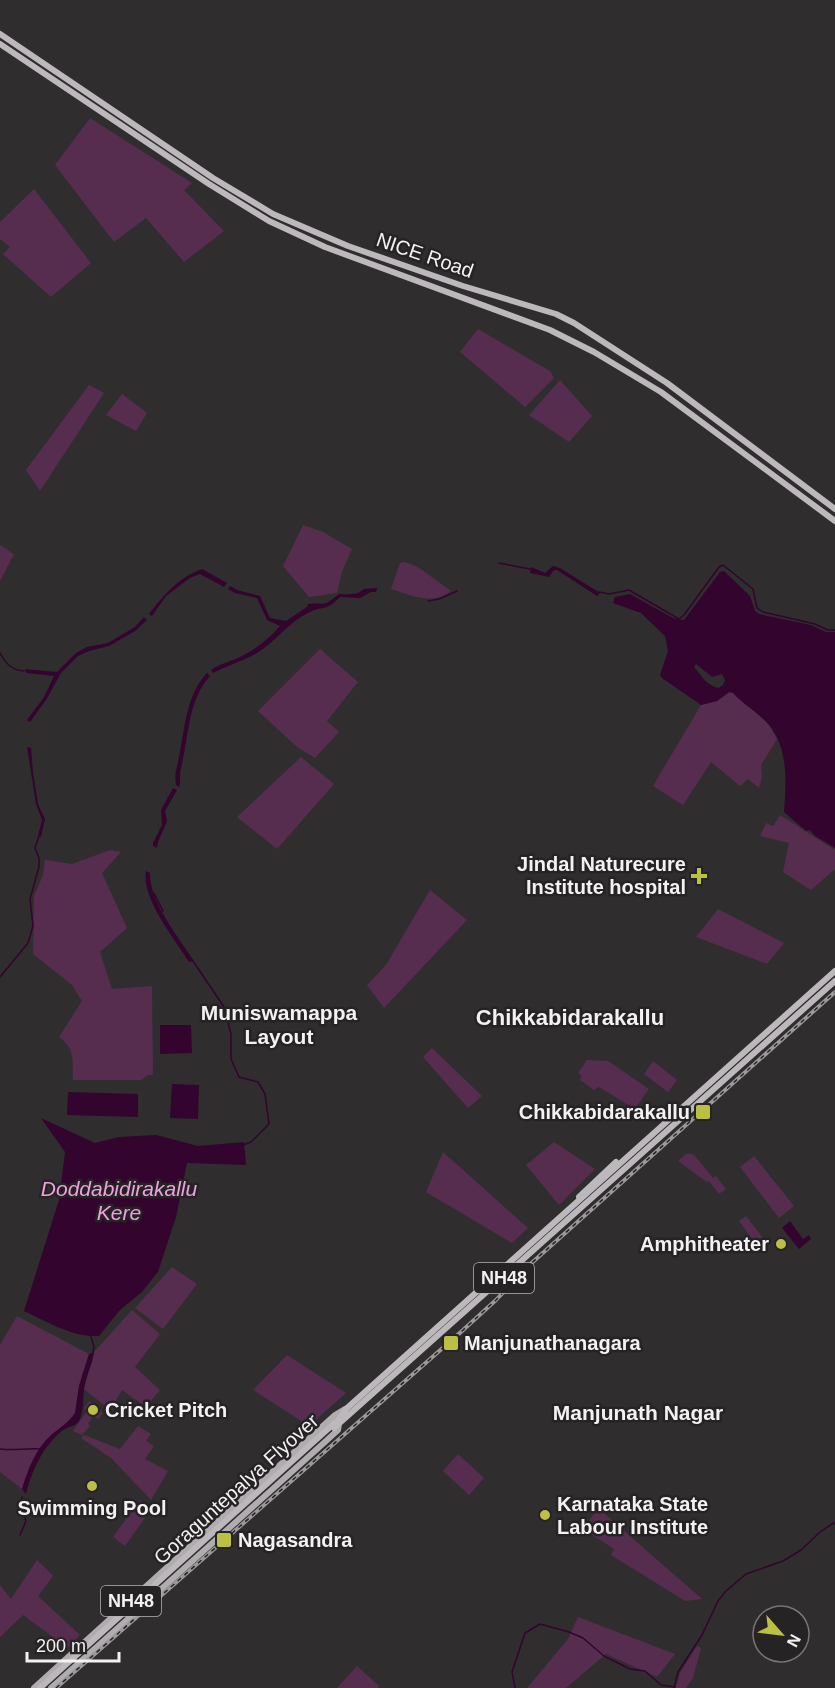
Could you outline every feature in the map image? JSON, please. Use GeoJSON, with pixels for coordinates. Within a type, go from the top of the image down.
{"type":"FeatureCollection","features":[{"type":"Feature","properties":{"kind":"highway","name":"NICE Road"},"geometry":{"type":"LineString","coordinates":[[0,34],[221,183],[273,214],[348,246],[464,286],[556,314],[574,323],[667,383],[835,509]]}},
{"type":"Feature","properties":{"kind":"highway","name":"NICE Road"},"geometry":{"type":"LineString","coordinates":[[0,44],[216,189],[269,221],[325,247],[550,330],[594,352],[661,392],[835,521]]}},
{"type":"Feature","properties":{"kind":"highway","name":"NH48"},"geometry":{"type":"LineString","coordinates":[[51,1688],[326,1441],[338,1430],[338,1424],[835,971]]}},
{"type":"Feature","properties":{"kind":"highway","name":"NH48"},"geometry":{"type":"LineString","coordinates":[[34,1688],[335,1415],[346,1409],[572,1207],[835,981]]}},
{"type":"Feature","properties":{"kind":"highway"},"geometry":{"type":"LineString","coordinates":[[572,1207],[584,1191],[616,1162]]}},
{"type":"Feature","properties":{"kind":"highway","name":"Goraguntepalya Flyover"},"geometry":{"type":"LineString","coordinates":[[45,1688],[338,1424],[346,1409]]}},
{"type":"Feature","properties":{"kind":"highway","name":"Goraguntepalya Flyover"},"geometry":{"type":"LineString","coordinates":[[40,1688],[338,1424]]}},
{"type":"Feature","properties":{"kind":"highway"},"geometry":{"type":"LineString","coordinates":[[84,1643],[92,1651]]}},
{"type":"Feature","properties":{"kind":"shaded area"},"geometry":{"type":"Polygon","coordinates":[[[90,118],[192,183],[184,190],[224,231],[184,262],[146,218],[114,242],[55,165],[90,118]]]}},
{"type":"Feature","properties":{"kind":"shaded area"},"geometry":{"type":"Polygon","coordinates":[[[34,189],[91,263],[51,297],[3,254],[10,247],[0,239],[0,222],[34,189]]]}},
{"type":"Feature","properties":{"kind":"shaded area"},"geometry":{"type":"Polygon","coordinates":[[[478,329],[550,371],[554,378],[525,407],[460,352],[478,329]]]}},
{"type":"Feature","properties":{"kind":"shaded area"},"geometry":{"type":"Polygon","coordinates":[[[560,380],[592,416],[569,442],[529,415],[560,380]]]}},
{"type":"Feature","properties":{"kind":"shaded area"},"geometry":{"type":"Polygon","coordinates":[[[89,385],[104,393],[40,491],[26,470],[89,385]]]}},
{"type":"Feature","properties":{"kind":"shaded area"},"geometry":{"type":"Polygon","coordinates":[[[122,394],[147,413],[136,431],[106,415],[122,394]]]}},
{"type":"Feature","properties":{"kind":"shaded area"},"geometry":{"type":"Polygon","coordinates":[[[303,525],[323,532],[352,549],[342,572],[337,593],[309,597],[283,566],[303,525]]]}},
{"type":"Feature","properties":{"kind":"shaded area"},"geometry":{"type":"Polygon","coordinates":[[[0,545],[14,554],[0,581],[0,545]]]}},
{"type":"Feature","properties":{"kind":"shaded area"},"geometry":{"type":"Polygon","coordinates":[[[405,562],[418,567],[451,591],[429,599],[391,589],[400,563],[405,562]]]}},
{"type":"Feature","properties":{"kind":"shaded area"},"geometry":{"type":"Polygon","coordinates":[[[320,649],[358,682],[327,721],[339,732],[315,758],[297,747],[258,711],[320,649]]]}},
{"type":"Feature","properties":{"kind":"shaded area"},"geometry":{"type":"Polygon","coordinates":[[[730,692],[769,724],[777,739],[761,765],[762,777],[759,788],[748,779],[740,786],[711,762],[683,805],[653,786],[701,705],[717,701],[730,692]]]}},
{"type":"Feature","properties":{"kind":"shaded area"},"geometry":{"type":"Polygon","coordinates":[[[301,757],[334,784],[277,849],[237,817],[301,757]]]}},
{"type":"Feature","properties":{"kind":"shaded area"},"geometry":{"type":"Polygon","coordinates":[[[780,815],[835,850],[835,869],[811,890],[783,872],[789,843],[760,836],[766,823],[773,826],[780,815]]]}},
{"type":"Feature","properties":{"kind":"shaded area"},"geometry":{"type":"Polygon","coordinates":[[[110,850],[121,852],[102,873],[127,928],[100,952],[112,989],[152,986],[153,1075],[148,1075],[141,1080],[73,1080],[71,1051],[59,1037],[82,1001],[72,985],[33,954],[34,896],[43,875],[45,860],[72,864],[110,850]]]}},
{"type":"Feature","properties":{"kind":"shaded area"},"geometry":{"type":"Polygon","coordinates":[[[430,890],[467,920],[384,1008],[367,985],[386,965],[430,890]]]}},
{"type":"Feature","properties":{"kind":"shaded area"},"geometry":{"type":"Polygon","coordinates":[[[718,909],[784,943],[767,964],[696,937],[718,909]]]}},
{"type":"Feature","properties":{"kind":"shaded area"},"geometry":{"type":"Polygon","coordinates":[[[432,1048],[482,1096],[468,1108],[423,1057],[432,1048]]]}},
{"type":"Feature","properties":{"kind":"shaded area"},"geometry":{"type":"Polygon","coordinates":[[[587,1060],[608,1061],[649,1089],[635,1109],[599,1087],[594,1090],[580,1080],[582,1076],[578,1073],[587,1060]]]}},
{"type":"Feature","properties":{"kind":"shaded area"},"geometry":{"type":"Polygon","coordinates":[[[653,1061],[677,1080],[668,1092],[644,1074],[653,1061]]]}},
{"type":"Feature","properties":{"kind":"shaded area"},"geometry":{"type":"Polygon","coordinates":[[[554,1142],[595,1169],[559,1205],[526,1165],[554,1142]]]}},
{"type":"Feature","properties":{"kind":"shaded area"},"geometry":{"type":"Polygon","coordinates":[[[443,1152],[528,1228],[512,1243],[426,1192],[443,1152]]]}},
{"type":"Feature","properties":{"kind":"shaded area"},"geometry":{"type":"Polygon","coordinates":[[[686,1154],[695,1156],[713,1178],[716,1176],[726,1189],[719,1194],[709,1181],[707,1182],[678,1161],[686,1154]]]}},
{"type":"Feature","properties":{"kind":"shaded area"},"geometry":{"type":"Polygon","coordinates":[[[754,1156],[794,1206],[779,1218],[740,1167],[754,1156]]]}},
{"type":"Feature","properties":{"kind":"shaded area"},"geometry":{"type":"Polygon","coordinates":[[[746,1216],[763,1238],[755,1243],[739,1221],[746,1216]]]}},
{"type":"Feature","properties":{"kind":"shaded area"},"geometry":{"type":"Polygon","coordinates":[[[172,1267],[197,1284],[163,1329],[135,1308],[172,1267]]]}},
{"type":"Feature","properties":{"kind":"shaded area"},"geometry":{"type":"Polygon","coordinates":[[[132,1310],[160,1334],[135,1367],[160,1390],[146,1407],[122,1390],[110,1410],[84,1389],[94,1352],[132,1310]]]}},
{"type":"Feature","properties":{"kind":"shaded area"},"geometry":{"type":"Polygon","coordinates":[[[17,1316],[89,1354],[79,1386],[75,1413],[30,1466],[22,1489],[0,1472],[0,1345],[17,1316]]]}},
{"type":"Feature","properties":{"kind":"shaded area"},"geometry":{"type":"Polygon","coordinates":[[[287,1355],[346,1393],[309,1426],[253,1390],[287,1355]]]}},
{"type":"Feature","properties":{"kind":"shaded area"},"geometry":{"type":"Polygon","coordinates":[[[89,1401],[103,1413],[98,1419],[93,1416],[88,1424],[90,1426],[82,1435],[73,1431],[87,1411],[84,1408],[89,1401]]]}},
{"type":"Feature","properties":{"kind":"shaded area"},"geometry":{"type":"Polygon","coordinates":[[[138,1426],[151,1434],[146,1441],[154,1446],[145,1459],[168,1471],[151,1500],[111,1458],[81,1438],[84,1435],[120,1449],[138,1426]]]}},
{"type":"Feature","properties":{"kind":"shaded area"},"geometry":{"type":"Polygon","coordinates":[[[458,1454],[484,1478],[469,1495],[443,1471],[458,1454]]]}},
{"type":"Feature","properties":{"kind":"shaded area"},"geometry":{"type":"Polygon","coordinates":[[[140,1500],[152,1508],[125,1546],[113,1537],[140,1500]]]}},
{"type":"Feature","properties":{"kind":"shaded area"},"geometry":{"type":"Polygon","coordinates":[[[598,1508],[702,1599],[685,1601],[611,1555],[614,1549],[583,1529],[598,1508]]]}},
{"type":"Feature","properties":{"kind":"shaded area"},"geometry":{"type":"Polygon","coordinates":[[[37,1560],[53,1576],[38,1596],[80,1635],[68,1648],[23,1615],[0,1637],[0,1585],[11,1599],[37,1560]]]}},
{"type":"Feature","properties":{"kind":"shaded area"},"geometry":{"type":"Polygon","coordinates":[[[578,1617],[675,1654],[657,1677],[606,1654],[566,1688],[527,1688],[568,1639],[578,1617]]]}},
{"type":"Feature","properties":{"kind":"shaded area"},"geometry":{"type":"Polygon","coordinates":[[[697,1646],[701,1648],[693,1678],[686,1688],[676,1688],[680,1673],[697,1646]]]}},
{"type":"Feature","properties":{"kind":"shaded area"},"geometry":{"type":"Polygon","coordinates":[[[357,1666],[379,1686],[378,1688],[337,1688],[357,1666]]]}},
{"type":"Feature","properties":{"kind":"water"},"geometry":{"type":"Polygon","coordinates":[[[553,566],[600,593],[597,596],[557,570],[554,570],[549,577],[530,573],[531,567],[545,573],[553,566]]]}},
{"type":"Feature","properties":{"kind":"water"},"geometry":{"type":"Polygon","coordinates":[[[202,569],[227,583],[224,587],[200,574],[190,578],[166,596],[152,616],[149,614],[179,582],[202,569]]]}},
{"type":"Feature","properties":{"kind":"water"},"geometry":{"type":"Polygon","coordinates":[[[724,571],[750,596],[755,611],[759,614],[811,625],[826,632],[835,632],[835,848],[815,836],[810,830],[806,831],[784,812],[785,767],[780,745],[769,725],[733,693],[729,692],[717,701],[701,705],[662,678],[660,675],[668,651],[665,636],[641,613],[613,603],[615,597],[630,594],[673,618],[684,620],[720,572],[724,571]],[[696,664],[694,667],[707,682],[718,688],[723,685],[725,680],[722,674],[712,677],[696,664]]]}},
{"type":"Feature","properties":{"kind":"water"},"geometry":{"type":"Polygon","coordinates":[[[230,586],[260,596],[270,618],[286,621],[308,604],[325,604],[339,594],[355,595],[364,589],[377,588],[376,592],[360,598],[340,597],[328,607],[308,613],[260,651],[213,673],[211,670],[214,668],[258,646],[280,626],[267,620],[257,598],[235,593],[228,589],[230,586]]]}},
{"type":"Feature","properties":{"kind":"water"},"geometry":{"type":"Polygon","coordinates":[[[144,617],[147,620],[135,631],[109,646],[78,656],[61,673],[30,722],[27,720],[44,697],[54,676],[26,673],[25,669],[57,672],[76,653],[87,647],[108,643],[135,627],[144,617]]]}},
{"type":"Feature","properties":{"kind":"water"},"geometry":{"type":"Polygon","coordinates":[[[207,673],[210,676],[197,697],[190,720],[179,787],[176,785],[176,774],[187,712],[195,691],[207,673]]]}},
{"type":"Feature","properties":{"kind":"water"},"geometry":{"type":"Polygon","coordinates":[[[27,747],[31,748],[38,804],[45,819],[41,837],[38,836],[42,820],[36,804],[27,747]]]}},
{"type":"Feature","properties":{"kind":"water"},"geometry":{"type":"Polygon","coordinates":[[[173,788],[177,790],[165,811],[167,821],[157,848],[153,846],[153,843],[162,825],[161,810],[173,788]]]}},
{"type":"Feature","properties":{"kind":"water"},"geometry":{"type":"Polygon","coordinates":[[[146,871],[150,873],[154,895],[160,907],[194,961],[189,962],[154,906],[146,882],[146,871]]]}},
{"type":"Feature","properties":{"kind":"water"},"geometry":{"type":"Polygon","coordinates":[[[160,1025],[191,1025],[192,1053],[160,1054],[160,1025]]]}},
{"type":"Feature","properties":{"kind":"water"},"geometry":{"type":"Polygon","coordinates":[[[172,1084],[199,1085],[198,1119],[170,1118],[172,1084]]]}},
{"type":"Feature","properties":{"kind":"water"},"geometry":{"type":"Polygon","coordinates":[[[68,1092],[138,1094],[138,1117],[67,1115],[68,1092]]]}},
{"type":"Feature","properties":{"kind":"water","name":"Doddabidirakallu Kere"},"geometry":{"type":"Polygon","coordinates":[[[41,1118],[95,1143],[119,1137],[156,1135],[198,1146],[244,1142],[246,1165],[187,1163],[176,1217],[158,1272],[142,1292],[120,1310],[99,1336],[69,1331],[24,1311],[59,1200],[65,1152],[41,1118]]]}},
{"type":"Feature","properties":{"kind":"water"},"geometry":{"type":"Polygon","coordinates":[[[790,1221],[803,1239],[809,1235],[811,1239],[799,1249],[782,1228],[790,1221]]]}},
{"type":"Feature","properties":{"kind":"water"},"geometry":{"type":"Polygon","coordinates":[[[94,1352],[85,1384],[79,1421],[56,1436],[44,1451],[35,1467],[26,1494],[22,1489],[36,1453],[45,1441],[75,1413],[79,1386],[89,1354],[94,1352]]]}},
{"type":"Feature","properties":{"kind":"waterway"},"geometry":{"type":"LineString","coordinates":[[499,563],[530,569]]}},
{"type":"Feature","properties":{"kind":"waterway"},"geometry":{"type":"LineString","coordinates":[[599,592],[609,594],[629,590],[679,619],[719,567],[723,565],[753,589],[757,608],[763,612],[835,630]]}},
{"type":"Feature","properties":{"kind":"waterway"},"geometry":{"type":"LineString","coordinates":[[428,601],[457,591]]}},
{"type":"Feature","properties":{"kind":"waterway"},"geometry":{"type":"LineString","coordinates":[[349,595],[359,594]]}},
{"type":"Feature","properties":{"kind":"waterway"},"geometry":{"type":"LineString","coordinates":[[328,603],[338,596]]}},
{"type":"Feature","properties":{"kind":"waterway"},"geometry":{"type":"LineString","coordinates":[[0,653],[10,666],[24,671]]}},
{"type":"Feature","properties":{"kind":"waterway"},"geometry":{"type":"LineString","coordinates":[[0,977],[28,943],[33,926],[30,899],[39,867],[39,858],[35,848],[39,836]]}},
{"type":"Feature","properties":{"kind":"waterway"},"geometry":{"type":"LineString","coordinates":[[154,893],[163,911]]}},
{"type":"Feature","properties":{"kind":"waterway"},"geometry":{"type":"LineString","coordinates":[[193,961],[224,1007],[231,1034],[231,1059],[239,1077],[258,1082],[265,1094],[269,1124],[251,1142],[243,1145]]}},
{"type":"Feature","properties":{"kind":"waterway"},"geometry":{"type":"LineString","coordinates":[[91,1337],[93,1352]]}},
{"type":"Feature","properties":{"kind":"waterway"},"geometry":{"type":"LineString","coordinates":[[0,1449],[40,1449]]}},
{"type":"Feature","properties":{"kind":"waterway"},"geometry":{"type":"LineString","coordinates":[[20,1535],[26,1521],[21,1506],[22,1497]]}},
{"type":"Feature","properties":{"kind":"waterway"},"geometry":{"type":"LineString","coordinates":[[674,1688],[678,1672],[726,1591],[746,1574],[783,1561],[801,1550],[820,1532],[835,1522]]}},
{"type":"Feature","properties":{"kind":"waterway"},"geometry":{"type":"LineString","coordinates":[[515,1688],[512,1672],[525,1633],[540,1624],[583,1638],[604,1656],[630,1669],[645,1671],[661,1685],[675,1687]]}},
{"type":"Feature","properties":{"kind":"railway"},"geometry":{"type":"LineString","coordinates":[[56,1688],[462,1331],[526,1268],[835,992]]}},
{"type":"Feature","properties":{"kind":"place","name":"Jindal Naturecure Institute hospital"},"geometry":{"type":"Point","coordinates":[699,876]}},
{"type":"Feature","properties":{"kind":"place","name":"Chikkabidarakallu"},"geometry":{"type":"Point","coordinates":[703,1112]}},
{"type":"Feature","properties":{"kind":"place","name":"Amphitheater"},"geometry":{"type":"Point","coordinates":[781,1244]}},
{"type":"Feature","properties":{"kind":"place","name":"Manjunathanagara"},"geometry":{"type":"Point","coordinates":[451,1343]}},
{"type":"Feature","properties":{"kind":"place","name":"Cricket Pitch"},"geometry":{"type":"Point","coordinates":[93,1410]}},
{"type":"Feature","properties":{"kind":"place","name":"Swimming Pool"},"geometry":{"type":"Point","coordinates":[92,1486]}},
{"type":"Feature","properties":{"kind":"place","name":"Karnataka State Labour Institute"},"geometry":{"type":"Point","coordinates":[545,1515]}},
{"type":"Feature","properties":{"kind":"place","name":"Nagasandra"},"geometry":{"type":"Point","coordinates":[224,1540]}},
{"type":"Feature","properties":{"kind":"district","name":"Chikkabidarakallu"},"geometry":{"type":"Point","coordinates":[570,1017]}},
{"type":"Feature","properties":{"kind":"district","name":"Muniswamappa Layout"},"geometry":{"type":"Point","coordinates":[279,1024]}},
{"type":"Feature","properties":{"kind":"district","name":"Manjunath Nagar"},"geometry":{"type":"Point","coordinates":[638,1412]}}]}
